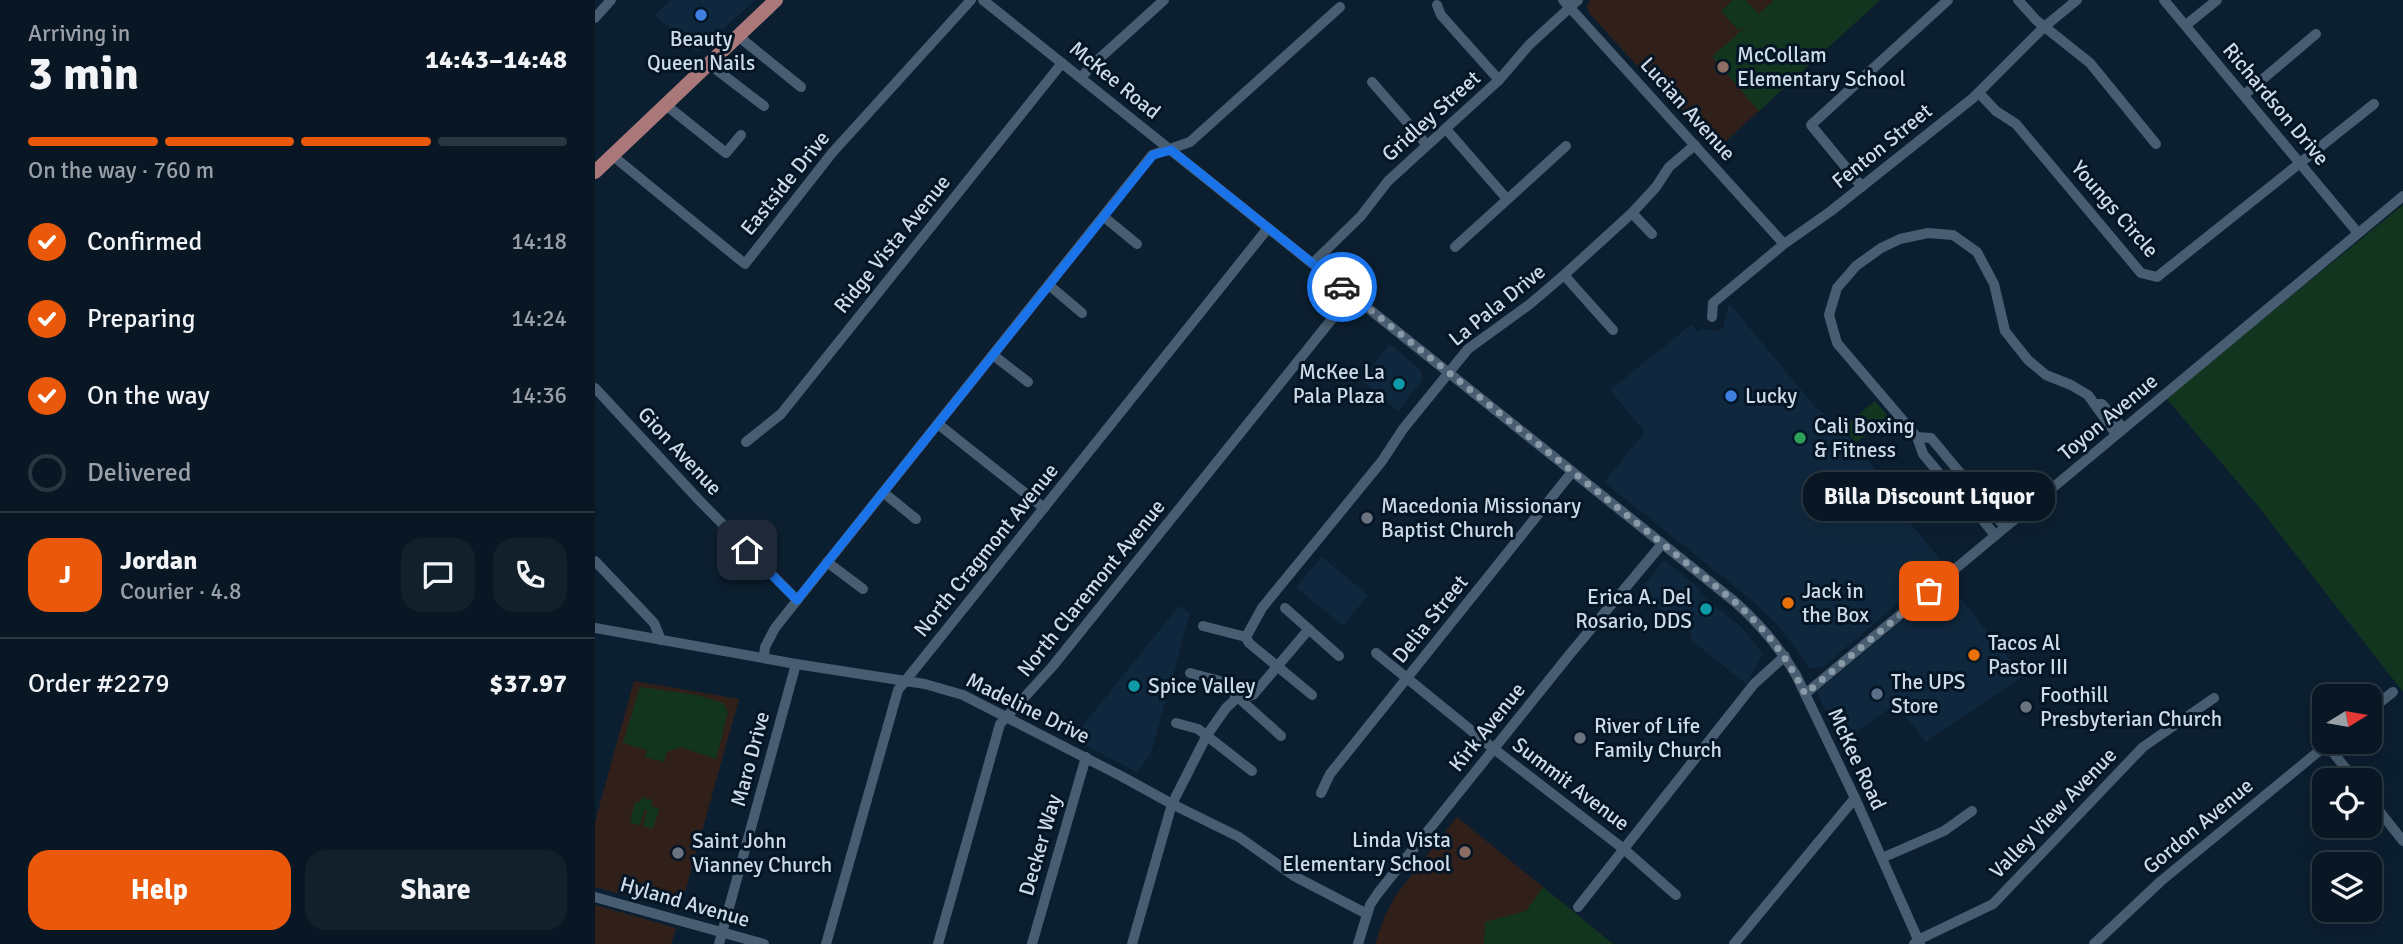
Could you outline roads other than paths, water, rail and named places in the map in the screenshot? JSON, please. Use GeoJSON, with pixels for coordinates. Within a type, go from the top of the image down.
{"type":"FeatureCollection","features":[{"type":"Feature","properties":{"kind":"main road"},"geometry":{"type":"LineString","coordinates":[[595,172],[776,0]]}},
{"type":"Feature","properties":{"kind":"street"},"geometry":{"type":"LineString","coordinates":[[595,18],[611,0]]}},
{"type":"Feature","properties":{"kind":"street","name":"Eastside Drive"},"geometry":{"type":"LineString","coordinates":[[613,156],[745,264],[832,153],[971,0]]}},
{"type":"Feature","properties":{"kind":"street","name":"McKee Road"},"geometry":{"type":"LineString","coordinates":[[983,0],[1761,625],[1785,656],[1805,694],[1882,858],[1917,943]]}},
{"type":"Feature","properties":{"kind":"street"},"geometry":{"type":"LineString","coordinates":[[1081,78],[1090,66],[1164,0]]}},
{"type":"Feature","properties":{"kind":"street"},"geometry":{"type":"LineString","coordinates":[[1862,187],[1811,125],[1948,0]]}},
{"type":"Feature","properties":{"kind":"street"},"geometry":{"type":"LineString","coordinates":[[2018,0],[2044,27],[2090,63],[2156,144]]}},
{"type":"Feature","properties":{"kind":"street","name":"Fenton Street"},"geometry":{"type":"LineString","coordinates":[[1712,317],[1713,303],[1784,244],[1862,187],[1979,93],[2044,27],[2077,0]]}},
{"type":"Feature","properties":{"kind":"street","name":"Richardson Drive"},"geometry":{"type":"LineString","coordinates":[[2164,0],[2358,233]]}},
{"type":"Feature","properties":{"kind":"street"},"geometry":{"type":"LineString","coordinates":[[2186,25],[2217,0]]}},
{"type":"Feature","properties":{"kind":"street","name":"Gridley Street"},"geometry":{"type":"LineString","coordinates":[[1313,263],[1361,216],[1388,181],[1499,80],[1571,3]]}},
{"type":"Feature","properties":{"kind":"street","name":"Lucian Avenue"},"geometry":{"type":"LineString","coordinates":[[1571,3],[1784,244]]}},
{"type":"Feature","properties":{"kind":"street"},"geometry":{"type":"LineString","coordinates":[[1437,5],[1441,15],[1499,80]]}},
{"type":"Feature","properties":{"kind":"street"},"geometry":{"type":"LineString","coordinates":[[764,657],[765,647],[775,628],[1153,155],[1190,142],[1340,7]]}},
{"type":"Feature","properties":{"kind":"street"},"geometry":{"type":"LineString","coordinates":[[2243,95],[2316,34]]}},
{"type":"Feature","properties":{"kind":"street"},"geometry":{"type":"LineString","coordinates":[[738,36],[801,87]]}},
{"type":"Feature","properties":{"kind":"street","name":"Ridge Vista Avenue"},"geometry":{"type":"LineString","coordinates":[[746,442],[781,414],[1062,63]]}},
{"type":"Feature","properties":{"kind":"street"},"geometry":{"type":"LineString","coordinates":[[709,64],[764,106]]}},
{"type":"Feature","properties":{"kind":"street"},"geometry":{"type":"LineString","coordinates":[[1373,82],[1427,145]]}},
{"type":"Feature","properties":{"kind":"street","name":"Youngs Circle"},"geometry":{"type":"LineString","coordinates":[[1979,93],[1996,111],[2016,124],[2141,273],[2157,277],[2299,163]]}},
{"type":"Feature","properties":{"kind":"street"},"geometry":{"type":"LineString","coordinates":[[2299,163],[2374,104]]}},
{"type":"Feature","properties":{"kind":"street"},"geometry":{"type":"LineString","coordinates":[[666,105],[726,153],[741,135]]}},
{"type":"Feature","properties":{"kind":"street"},"geometry":{"type":"LineString","coordinates":[[1446,129],[1507,199]]}},
{"type":"Feature","properties":{"kind":"street","name":"La Pala Drive"},"geometry":{"type":"LineString","coordinates":[[1246,637],[1262,608],[1382,461],[1403,429],[1468,349],[1530,304],[1564,275],[1632,213],[1656,187],[1669,167],[1695,145]]}},
{"type":"Feature","properties":{"kind":"street"},"geometry":{"type":"LineString","coordinates":[[1455,247],[1566,146]]}},
{"type":"Feature","properties":{"kind":"street","name":"Toyon Avenue"},"geometry":{"type":"LineString","coordinates":[[1805,694],[2403,195]]}},
{"type":"Feature","properties":{"kind":"street"},"geometry":{"type":"LineString","coordinates":[[1632,213],[1652,234]]}},
{"type":"Feature","properties":{"kind":"street"},"geometry":{"type":"LineString","coordinates":[[1104,217],[1137,244]]}},
{"type":"Feature","properties":{"kind":"street","name":"North Cragmont Avenue"},"geometry":{"type":"LineString","coordinates":[[826,944],[898,690],[1268,228]]}},
{"type":"Feature","properties":{"kind":"street"},"geometry":{"type":"LineString","coordinates":[[1996,535],[1955,486],[1943,478],[1923,454],[1917,437],[1837,343],[1829,315],[1837,288],[1856,266],[1881,248],[1900,239],[1928,233],[1953,234],[1977,252],[1994,284],[2005,331],[2028,360],[2046,375],[2088,395],[2120,431]]}},
{"type":"Feature","properties":{"kind":"street"},"geometry":{"type":"LineString","coordinates":[[1564,275],[1613,330]]}},
{"type":"Feature","properties":{"kind":"street"},"geometry":{"type":"LineString","coordinates":[[1049,286],[1082,313]]}},
{"type":"Feature","properties":{"kind":"street","name":"North Claremont Avenue"},"geometry":{"type":"LineString","coordinates":[[938,944],[1000,724],[1052,667],[1352,294]]}},
{"type":"Feature","properties":{"kind":"street"},"geometry":{"type":"LineString","coordinates":[[993,355],[1028,383]]}},
{"type":"Feature","properties":{"kind":"street","name":"Gion Avenue"},"geometry":{"type":"LineString","coordinates":[[595,388],[797,600]]}},
{"type":"Feature","properties":{"kind":"street"},"geometry":{"type":"LineString","coordinates":[[938,424],[1044,508]]}},
{"type":"Feature","properties":{"kind":"street"},"geometry":{"type":"LineString","coordinates":[[1917,437],[1931,438],[2005,527]]}},
{"type":"Feature","properties":{"kind":"street","name":"Delia Street"},"geometry":{"type":"LineString","coordinates":[[1321,793],[1330,774],[1573,472]]}},
{"type":"Feature","properties":{"kind":"street"},"geometry":{"type":"LineString","coordinates":[[884,493],[916,519]]}},
{"type":"Feature","properties":{"kind":"street","name":"Kirk Avenue"},"geometry":{"type":"LineString","coordinates":[[1358,944],[1367,914],[1378,893],[1663,544]]}},
{"type":"Feature","properties":{"kind":"street"},"geometry":{"type":"LineString","coordinates":[[595,561],[654,623],[661,640]]}},
{"type":"Feature","properties":{"kind":"street"},"geometry":{"type":"LineString","coordinates":[[827,562],[863,589]]}},
{"type":"Feature","properties":{"kind":"street"},"geometry":{"type":"LineString","coordinates":[[1285,608],[1339,656]]}},
{"type":"Feature","properties":{"kind":"street"},"geometry":{"type":"LineString","coordinates":[[1203,626],[1246,637],[1249,643],[1311,695]]}},
{"type":"Feature","properties":{"kind":"street","name":"Madeline Drive"},"geometry":{"type":"LineString","coordinates":[[595,628],[925,684],[963,695],[1239,837],[1294,876],[1367,914]]}},
{"type":"Feature","properties":{"kind":"street"},"geometry":{"type":"LineString","coordinates":[[1132,944],[1172,804],[1207,735],[1226,708],[1237,698],[1253,695],[1310,629]]}},
{"type":"Feature","properties":{"kind":"street","name":"Summit Avenue"},"geometry":{"type":"LineString","coordinates":[[1376,653],[1625,850],[1676,895]]}},
{"type":"Feature","properties":{"kind":"street"},"geometry":{"type":"LineString","coordinates":[[1578,907],[1753,684],[1785,656]]}},
{"type":"Feature","properties":{"kind":"street","name":"Maro Drive"},"geometry":{"type":"LineString","coordinates":[[721,938],[796,664]]}},
{"type":"Feature","properties":{"kind":"street"},"geometry":{"type":"LineString","coordinates":[[1189,673],[1220,681],[1281,736]]}},
{"type":"Feature","properties":{"kind":"street"},"geometry":{"type":"LineString","coordinates":[[2382,701],[2393,692]]}},
{"type":"Feature","properties":{"kind":"street","name":"Valley View Avenue"},"geometry":{"type":"LineString","coordinates":[[1917,943],[1993,904],[2143,747],[2214,698]]}},
{"type":"Feature","properties":{"kind":"street"},"geometry":{"type":"LineString","coordinates":[[1176,723],[1198,729],[1252,771]]}},
{"type":"Feature","properties":{"kind":"street","name":"Gordon Avenue"},"geometry":{"type":"LineString","coordinates":[[2094,944],[2161,881],[2316,754]]}},
{"type":"Feature","properties":{"kind":"street","name":"Decker Way"},"geometry":{"type":"LineString","coordinates":[[1032,944],[1086,757]]}},
{"type":"Feature","properties":{"kind":"street"},"geometry":{"type":"LineString","coordinates":[[1734,944],[1854,799]]}},
{"type":"Feature","properties":{"kind":"street"},"geometry":{"type":"LineString","coordinates":[[1882,858],[1944,831],[1972,811]]}},
{"type":"Feature","properties":{"kind":"street"},"geometry":{"type":"LineString","coordinates":[[2382,815],[2403,841]]}},
{"type":"Feature","properties":{"kind":"street","name":"Hyland Avenue"},"geometry":{"type":"LineString","coordinates":[[595,897],[721,938],[764,944]]}},
{"type":"Feature","properties":{"kind":"place","name":"Beauty Queen Nails"},"geometry":{"type":"Point","coordinates":[701,15]}},
{"type":"Feature","properties":{"kind":"place","name":"McCollam Elementary School"},"geometry":{"type":"Point","coordinates":[1723,67]}},
{"type":"Feature","properties":{"kind":"place","name":"McKee La Pala Plaza"},"geometry":{"type":"Point","coordinates":[1399,384]}},
{"type":"Feature","properties":{"kind":"place","name":"Lucky"},"geometry":{"type":"Point","coordinates":[1731,396]}},
{"type":"Feature","properties":{"kind":"place","name":"Cali Boxing & Fitness"},"geometry":{"type":"Point","coordinates":[1800,438]}},
{"type":"Feature","properties":{"kind":"place","name":"Macedonia Missionary Baptist Church"},"geometry":{"type":"Point","coordinates":[1367,518]}},
{"type":"Feature","properties":{"kind":"place","name":"Billa Discount Liquor"},"geometry":{"type":"Point","coordinates":[1929,591]}},
{"type":"Feature","properties":{"kind":"place","name":"Jack in the Box"},"geometry":{"type":"Point","coordinates":[1788,603]}},
{"type":"Feature","properties":{"kind":"place","name":"Erica A. Del Rosario, DDS"},"geometry":{"type":"Point","coordinates":[1706,609]}},
{"type":"Feature","properties":{"kind":"place","name":"Tacos Al Pastor III"},"geometry":{"type":"Point","coordinates":[1974,655]}},
{"type":"Feature","properties":{"kind":"place","name":"Spice Valley"},"geometry":{"type":"Point","coordinates":[1134,686]}},
{"type":"Feature","properties":{"kind":"place","name":"The UPS Store"},"geometry":{"type":"Point","coordinates":[1877,694]}},
{"type":"Feature","properties":{"kind":"place","name":"Foothill Presbyterian Church"},"geometry":{"type":"Point","coordinates":[2026,707]}},
{"type":"Feature","properties":{"kind":"place","name":"River of Life Family Church"},"geometry":{"type":"Point","coordinates":[1580,738]}},
{"type":"Feature","properties":{"kind":"place","name":"Linda Vista Elementary School"},"geometry":{"type":"Point","coordinates":[1465,852]}},
{"type":"Feature","properties":{"kind":"place","name":"Saint John Vianney Church"},"geometry":{"type":"Point","coordinates":[678,853]}}]}
